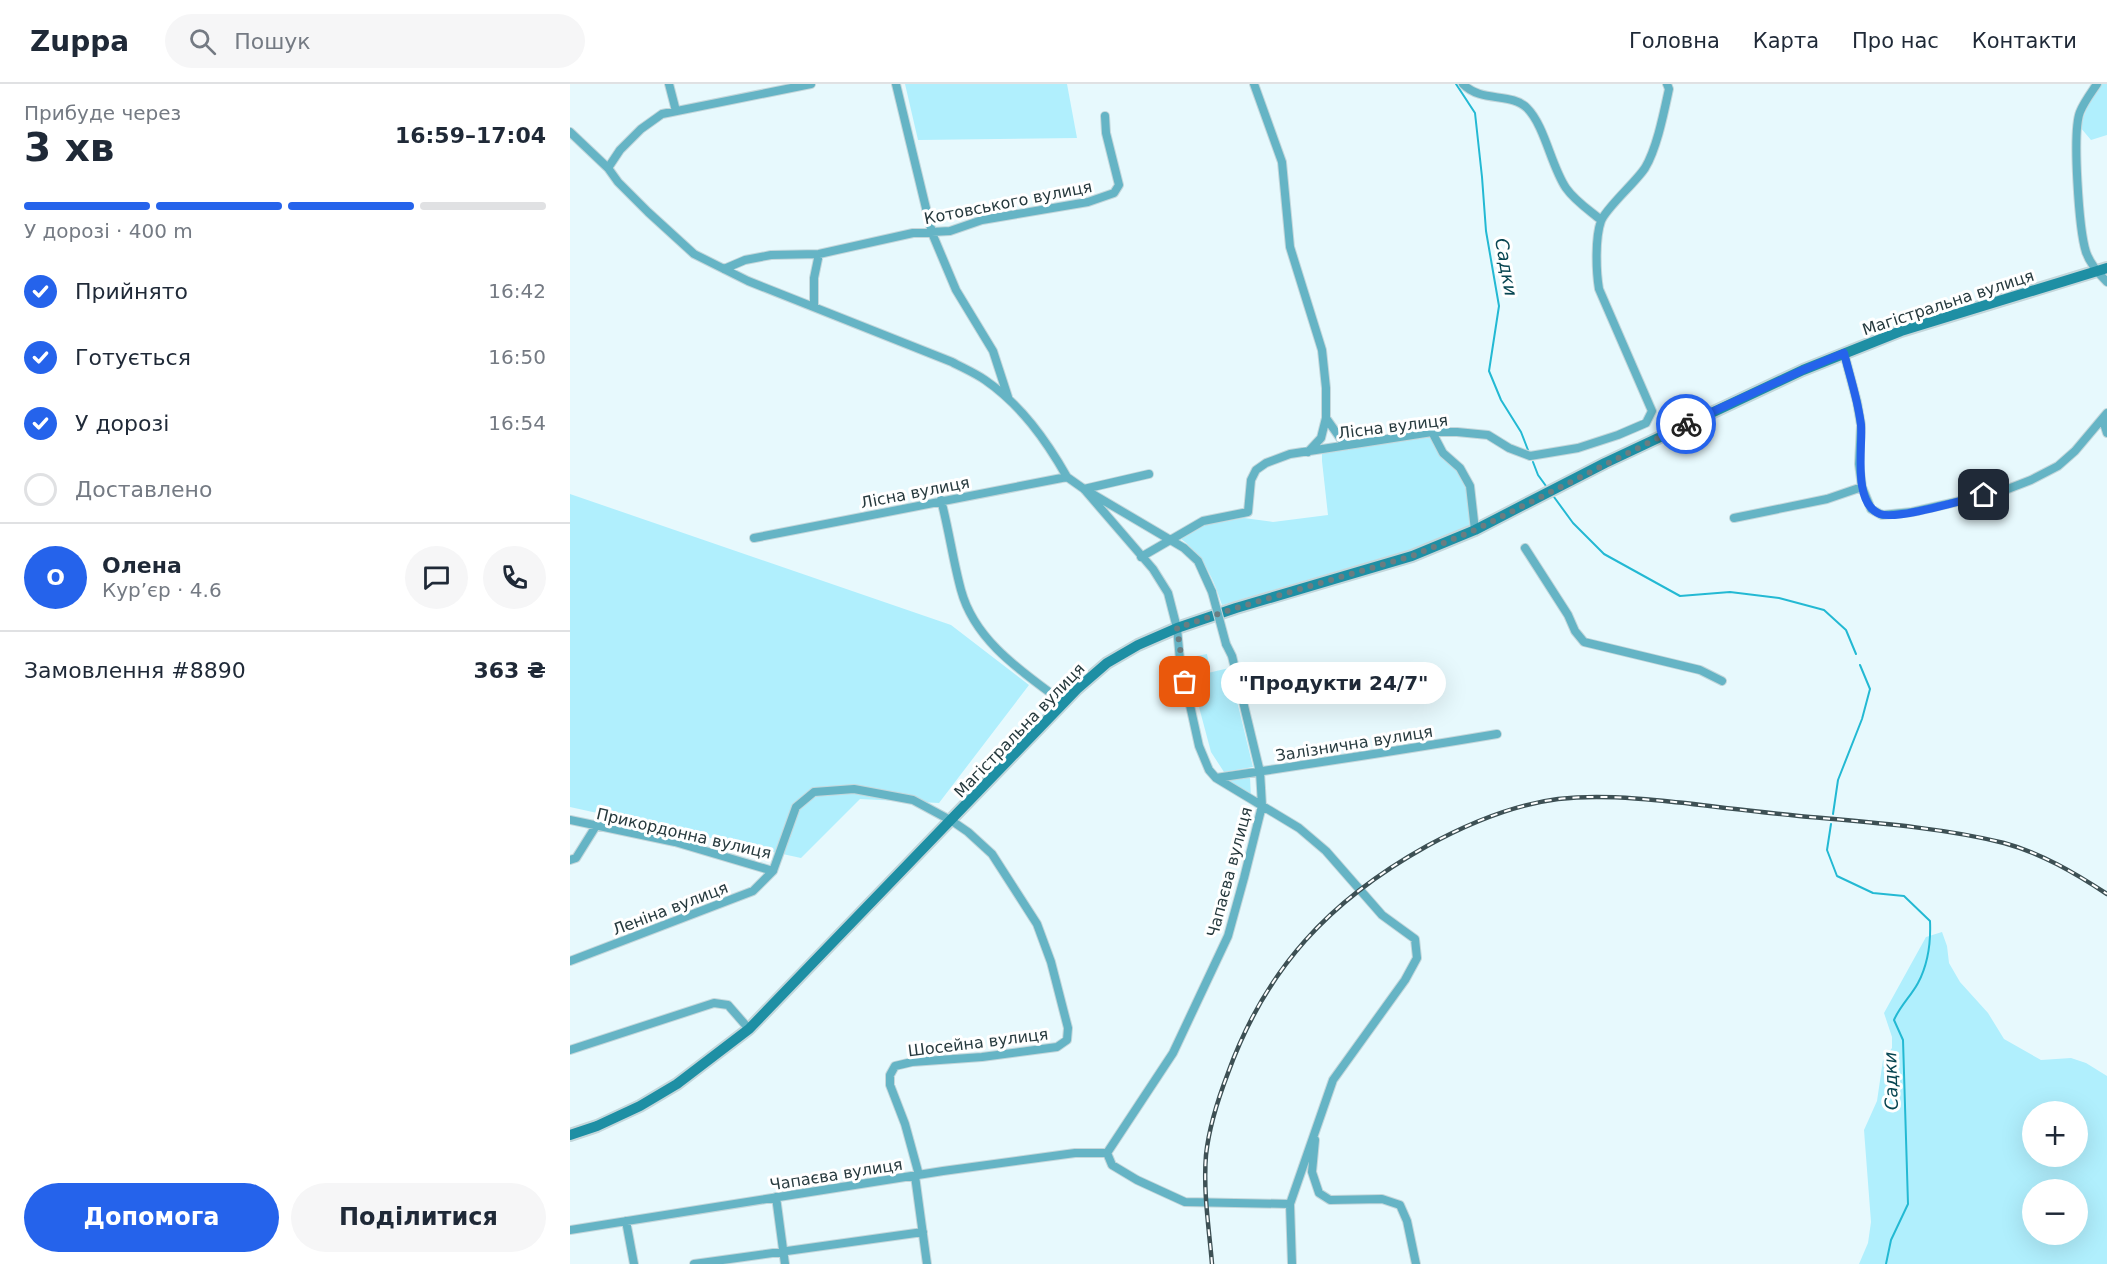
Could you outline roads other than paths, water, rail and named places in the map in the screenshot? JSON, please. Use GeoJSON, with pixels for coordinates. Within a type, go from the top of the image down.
{"type":"FeatureCollection","features":[{"type":"Feature","properties":{"kind":"main road","name":"Магістральна вулиця"},"geometry":{"type":"LineString","coordinates":[[570,1135],[597,1126],[640,1106],[677,1084],[749,1029],[1077,689],[1107,663],[1138,645],[1177,628],[1236,608],[1412,556],[1475,530],[1605,463],[1720,408],[1844,353],[1901,331],[2107,268]]}},
{"type":"Feature","properties":{"kind":"street"},"geometry":{"type":"LineString","coordinates":[[669,84],[676,111]]}},
{"type":"Feature","properties":{"kind":"street"},"geometry":{"type":"LineString","coordinates":[[608,168],[620,150],[641,129],[662,114],[811,84]]}},
{"type":"Feature","properties":{"kind":"street"},"geometry":{"type":"LineString","coordinates":[[896,84],[932,234],[956,290],[993,351],[1008,399]]}},
{"type":"Feature","properties":{"kind":"street"},"geometry":{"type":"LineString","coordinates":[[1254,84],[1282,162],[1290,247],[1322,350],[1326,418],[1321,438],[1308,452]]}},
{"type":"Feature","properties":{"kind":"street"},"geometry":{"type":"LineString","coordinates":[[1463,84],[1470,92],[1514,101],[1527,107],[1536,120],[1566,188],[1576,200],[1601,220],[1646,167],[1660,127],[1669,89],[1667,84]]}},
{"type":"Feature","properties":{"kind":"street"},"geometry":{"type":"LineString","coordinates":[[2097,84],[2080,112],[2076,128],[2076,151],[2086,252],[2096,271],[2107,282]]}},
{"type":"Feature","properties":{"kind":"street","name":"Котовського вулиця"},"geometry":{"type":"LineString","coordinates":[[724,269],[745,260],[771,255],[819,254],[913,233],[932,234],[950,231],[982,220],[1088,202],[1114,193],[1119,185],[1106,133],[1105,116]]}},
{"type":"Feature","properties":{"kind":"street"},"geometry":{"type":"LineString","coordinates":[[570,132],[608,168],[618,182],[648,212],[694,254],[748,281],[952,362],[984,379],[1008,399],[1030,421],[1052,450],[1067,477],[1084,489],[1153,569],[1168,593],[1177,628],[1180,660],[1199,746],[1209,770],[1216,778],[1299,828],[1326,851],[1382,915],[1415,939],[1417,958],[1405,980],[1333,1080],[1290,1204],[1292,1264]]}},
{"type":"Feature","properties":{"kind":"street","name":"Лісна вулиця"},"geometry":{"type":"LineString","coordinates":[[1171,539],[1203,521],[1248,512],[1251,480],[1256,470],[1266,463],[1290,454],[1432,432],[1457,432],[1488,435],[1530,456],[1578,448],[1646,423],[1652,411],[1599,289],[1596,257],[1601,220]]}},
{"type":"Feature","properties":{"kind":"street"},"geometry":{"type":"LineString","coordinates":[[814,306],[814,278],[819,254]]}},
{"type":"Feature","properties":{"kind":"street"},"geometry":{"type":"LineString","coordinates":[[1844,353],[1861,425],[1859,464],[1862,487],[1871,509],[1882,515],[1912,512],[2000,492],[2031,480],[2058,466],[2075,451],[2105,417]]}},
{"type":"Feature","properties":{"kind":"street"},"geometry":{"type":"LineString","coordinates":[[2105,417],[2107,433]]}},
{"type":"Feature","properties":{"kind":"street"},"geometry":{"type":"LineString","coordinates":[[1326,418],[1345,445]]}},
{"type":"Feature","properties":{"kind":"street"},"geometry":{"type":"LineString","coordinates":[[1432,432],[1443,453],[1460,468],[1470,486],[1475,530]]}},
{"type":"Feature","properties":{"kind":"street"},"geometry":{"type":"LineString","coordinates":[[1084,489],[1149,474]]}},
{"type":"Feature","properties":{"kind":"street","name":"Лісна вулиця"},"geometry":{"type":"LineString","coordinates":[[754,538],[1067,477]]}},
{"type":"Feature","properties":{"kind":"street"},"geometry":{"type":"LineString","coordinates":[[1734,518],[1827,499],[1862,487]]}},
{"type":"Feature","properties":{"kind":"street","name":"Чапаєва вулиця"},"geometry":{"type":"LineString","coordinates":[[570,1230],[917,1175],[1075,1153],[1107,1153],[1173,1053],[1228,936],[1262,806],[1260,772],[1232,656],[1226,644],[1212,592],[1197,561],[1171,539],[1084,489]]}},
{"type":"Feature","properties":{"kind":"street"},"geometry":{"type":"LineString","coordinates":[[941,500],[961,592],[971,614],[996,650],[1064,703]]}},
{"type":"Feature","properties":{"kind":"street"},"geometry":{"type":"LineString","coordinates":[[1141,557],[1171,539]]}},
{"type":"Feature","properties":{"kind":"street"},"geometry":{"type":"LineString","coordinates":[[1525,548],[1584,642],[1700,670],[1722,681]]}},
{"type":"Feature","properties":{"kind":"street","name":"Залізнична вулиця"},"geometry":{"type":"LineString","coordinates":[[1216,778],[1340,758],[1391,753],[1497,734]]}},
{"type":"Feature","properties":{"kind":"street","name":"Прикордонна вулиця"},"geometry":{"type":"LineString","coordinates":[[570,820],[675,842],[773,871],[796,807],[814,792],[854,789],[913,800],[952,821]]}},
{"type":"Feature","properties":{"kind":"street","name":"Шосейна вулиця"},"geometry":{"type":"LineString","coordinates":[[917,1175],[905,1124],[890,1085],[890,1075],[894,1066],[912,1062],[982,1057],[1057,1047],[1067,1040],[1068,1029],[1037,924],[992,854],[952,821]]}},
{"type":"Feature","properties":{"kind":"street"},"geometry":{"type":"LineString","coordinates":[[570,860],[576,858],[596,826]]}},
{"type":"Feature","properties":{"kind":"street","name":"Леніна вулиця"},"geometry":{"type":"LineString","coordinates":[[570,961],[753,891],[773,871]]}},
{"type":"Feature","properties":{"kind":"street"},"geometry":{"type":"LineString","coordinates":[[570,1050],[714,1003],[728,1005],[749,1029]]}},
{"type":"Feature","properties":{"kind":"street"},"geometry":{"type":"LineString","coordinates":[[1316,1127],[1312,1172],[1320,1193],[1330,1200],[1382,1199],[1400,1205],[1407,1221],[1416,1264]]}},
{"type":"Feature","properties":{"kind":"street"},"geometry":{"type":"LineString","coordinates":[[1107,1153],[1112,1165],[1137,1180],[1185,1202],[1290,1204]]}},
{"type":"Feature","properties":{"kind":"street"},"geometry":{"type":"LineString","coordinates":[[917,1175],[927,1264]]}},
{"type":"Feature","properties":{"kind":"street"},"geometry":{"type":"LineString","coordinates":[[776,1197],[785,1264]]}},
{"type":"Feature","properties":{"kind":"street"},"geometry":{"type":"LineString","coordinates":[[626,1221],[634,1264]]}},
{"type":"Feature","properties":{"kind":"street"},"geometry":{"type":"LineString","coordinates":[[694,1264],[923,1232]]}},
{"type":"Feature","properties":{"kind":"waterway","name":"Садки"},"geometry":{"type":"LineString","coordinates":[[1456,84],[1475,113],[1486,231],[1499,306],[1489,371],[1501,400],[1521,432],[1528,450]]}},
{"type":"Feature","properties":{"kind":"waterway","name":"Садки"},"geometry":{"type":"LineString","coordinates":[[1533,462],[1546,486]]}},
{"type":"Feature","properties":{"kind":"waterway","name":"Садки"},"geometry":{"type":"LineString","coordinates":[[1554,497],[1573,523],[1604,554],[1680,596],[1730,592],[1779,598],[1824,610],[1846,630],[1856,654]]}},
{"type":"Feature","properties":{"kind":"waterway","name":"Садки"},"geometry":{"type":"LineString","coordinates":[[1833,814],[1838,780],[1862,719],[1870,689],[1860,665]]}},
{"type":"Feature","properties":{"kind":"waterway","name":"Садки"},"geometry":{"type":"LineString","coordinates":[[1831,824],[1827,850],[1837,876],[1873,893],[1904,896],[1930,921],[1929,945],[1924,968],[1918,983],[1894,1020],[1903,1040],[1908,1204],[1891,1240],[1886,1264]]}},
{"type":"Feature","properties":{"kind":"railway"},"geometry":{"type":"LineString","coordinates":[[1212,1264],[1205,1182],[1209,1134],[1228,1073],[1243,1035],[1261,1001],[1305,940],[1360,889],[1427,846],[1474,823],[1541,802],[1606,797],[1902,826],[1980,837],[2018,847],[2057,864],[2107,894]]}},
{"type":"Feature","properties":{"kind":"place","name":"\"Продукти 24/7\""},"geometry":{"type":"Point","coordinates":[1185,682]}}]}
